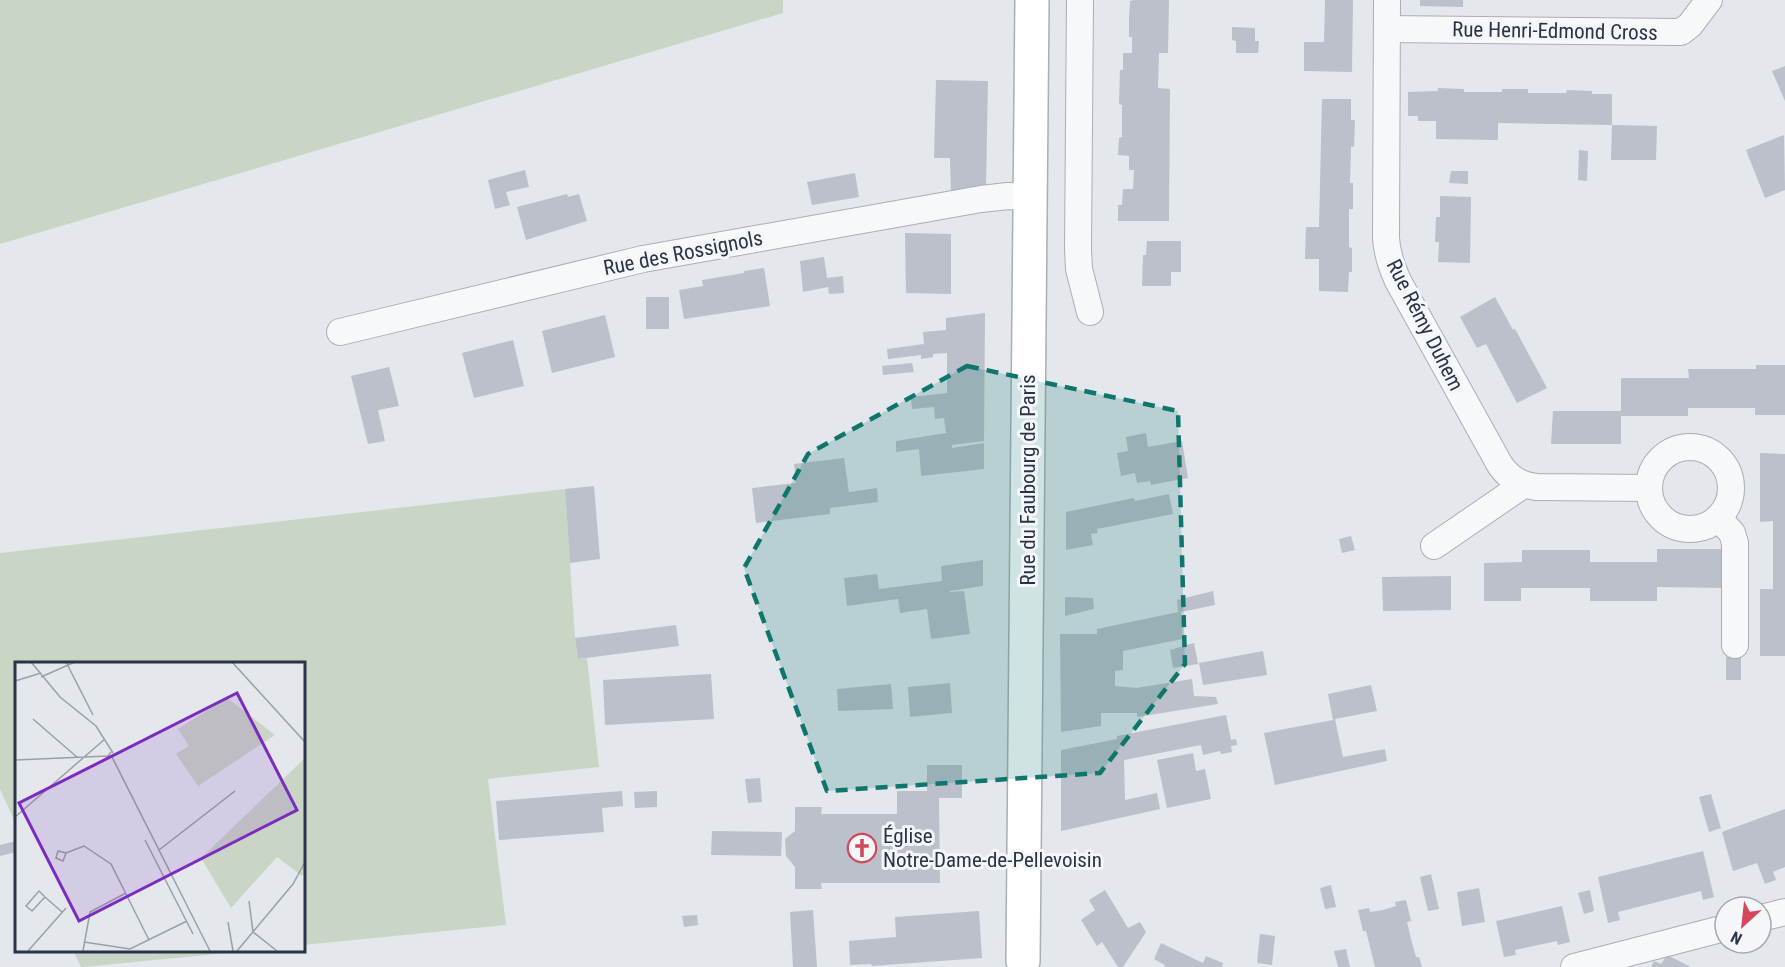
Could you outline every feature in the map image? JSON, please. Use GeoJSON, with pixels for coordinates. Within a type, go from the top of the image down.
{"type":"FeatureCollection","features":[{"type":"Feature","properties":{"kind":"main road","name":"Rue du Faubourg de Paris"},"geometry":{"type":"LineString","coordinates":[[1026,965],[1032,0]]}},
{"type":"Feature","properties":{"kind":"street"},"geometry":{"type":"LineString","coordinates":[[1080,0],[1078,249],[1079,269],[1090,312]]}},
{"type":"Feature","properties":{"kind":"street","name":"Rue Rémy Duhem"},"geometry":{"type":"LineString","coordinates":[[1387,0],[1386,238],[1389,260],[1500,465],[1507,474],[1522,485]]}},
{"type":"Feature","properties":{"kind":"street","name":"Rue Henri-Edmond Cross"},"geometry":{"type":"LineString","coordinates":[[1387,29],[1680,32],[1690,26],[1709,0]]}},
{"type":"Feature","properties":{"kind":"street","name":"Rue des Rossignols"},"geometry":{"type":"LineString","coordinates":[[340,332],[643,259],[981,199],[1008,196],[1030,197]]}},
{"type":"Feature","properties":{"kind":"street"},"geometry":{"type":"LineString","coordinates":[[1687,447],[1707,450],[1723,463],[1731,481],[1729,501],[1718,518],[1697,528],[1682,528],[1667,522],[1652,504],[1649,488],[1654,469],[1668,454],[1687,447]]}},
{"type":"Feature","properties":{"kind":"street"},"geometry":{"type":"LineString","coordinates":[[1434,546],[1522,485],[1649,488]]}},
{"type":"Feature","properties":{"kind":"street"},"geometry":{"type":"LineString","coordinates":[[1718,518],[1732,533],[1735,543],[1735,645]]}},
{"type":"Feature","properties":{"kind":"street"},"geometry":{"type":"LineString","coordinates":[[1574,967],[1713,931]]}},
{"type":"Feature","properties":{"kind":"highlighted area"},"geometry":{"type":"Polygon","coordinates":[[[967,366],[1178,411],[1185,664],[1100,773],[827,791],[744,568],[808,454],[967,366]]]}},
{"type":"Feature","properties":{"kind":"green space"},"geometry":{"type":"Polygon","coordinates":[[[0,0],[783,0],[783,13],[0,244],[0,0]]]}},
{"type":"Feature","properties":{"kind":"green space"},"geometry":{"type":"Polygon","coordinates":[[[565,489],[575,638],[578,659],[587,658],[599,767],[488,779],[506,925],[304,945],[304,662],[15,662],[15,822],[0,789],[0,553],[565,489]]]}},
{"type":"Feature","properties":{"kind":"green space"},"geometry":{"type":"Polygon","coordinates":[[[74,952],[238,952],[81,967],[74,952]]]}},
{"type":"Feature","properties":{"kind":"building"},"geometry":{"type":"Polygon","coordinates":[[[1169,0],[1168,53],[1159,53],[1158,88],[1170,89],[1169,221],[1118,221],[1118,205],[1122,205],[1123,189],[1133,189],[1134,170],[1129,170],[1129,156],[1118,155],[1119,138],[1122,137],[1122,105],[1119,104],[1120,70],[1123,70],[1123,53],[1132,53],[1129,19],[1130,1],[1169,0]]]}},
{"type":"Feature","properties":{"kind":"building"},"geometry":{"type":"Polygon","coordinates":[[[1325,0],[1353,0],[1352,72],[1304,71],[1304,42],[1324,42],[1325,0]]]}},
{"type":"Feature","properties":{"kind":"building"},"geometry":{"type":"Polygon","coordinates":[[[1420,0],[1463,0],[1463,7],[1420,6],[1420,0]]]}},
{"type":"Feature","properties":{"kind":"building"},"geometry":{"type":"Polygon","coordinates":[[[1232,27],[1255,28],[1255,41],[1259,41],[1258,53],[1236,53],[1236,41],[1232,40],[1232,27]]]}},
{"type":"Feature","properties":{"kind":"building"},"geometry":{"type":"Polygon","coordinates":[[[1785,66],[1785,101],[1772,71],[1785,66]]]}},
{"type":"Feature","properties":{"kind":"building"},"geometry":{"type":"Polygon","coordinates":[[[936,80],[988,81],[986,186],[951,193],[950,158],[934,158],[936,80]]]}},
{"type":"Feature","properties":{"kind":"building"},"geometry":{"type":"Polygon","coordinates":[[[1438,88],[1464,89],[1464,92],[1528,89],[1528,93],[1566,93],[1567,90],[1612,94],[1612,125],[1498,123],[1498,140],[1436,139],[1436,121],[1418,121],[1418,116],[1408,116],[1408,92],[1438,91],[1438,88]]]}},
{"type":"Feature","properties":{"kind":"building"},"geometry":{"type":"Polygon","coordinates":[[[1322,99],[1351,99],[1351,120],[1355,120],[1354,147],[1351,146],[1350,183],[1353,183],[1353,209],[1349,209],[1349,247],[1352,248],[1352,272],[1349,272],[1348,292],[1319,291],[1319,259],[1305,259],[1306,227],[1319,227],[1322,99]]]}},
{"type":"Feature","properties":{"kind":"building"},"geometry":{"type":"Polygon","coordinates":[[[1612,125],[1657,126],[1656,160],[1611,160],[1612,125]]]}},
{"type":"Feature","properties":{"kind":"building"},"geometry":{"type":"Polygon","coordinates":[[[1784,135],[1785,190],[1765,198],[1746,150],[1784,135]]]}},
{"type":"Feature","properties":{"kind":"building"},"geometry":{"type":"Polygon","coordinates":[[[1579,150],[1588,151],[1587,181],[1578,180],[1579,150]]]}},
{"type":"Feature","properties":{"kind":"building"},"geometry":{"type":"Polygon","coordinates":[[[525,170],[529,187],[506,192],[510,205],[495,209],[488,180],[525,170]]]}},
{"type":"Feature","properties":{"kind":"building"},"geometry":{"type":"Polygon","coordinates":[[[1451,171],[1468,171],[1468,184],[1449,183],[1451,171]]]}},
{"type":"Feature","properties":{"kind":"building"},"geometry":{"type":"Polygon","coordinates":[[[855,173],[859,197],[812,205],[807,182],[855,173]]]}},
{"type":"Feature","properties":{"kind":"building"},"geometry":{"type":"Polygon","coordinates":[[[567,194],[568,197],[579,194],[587,221],[526,240],[517,207],[567,194]]]}},
{"type":"Feature","properties":{"kind":"building"},"geometry":{"type":"Polygon","coordinates":[[[1440,196],[1471,197],[1470,263],[1438,262],[1439,242],[1435,242],[1436,217],[1440,217],[1440,196]]]}},
{"type":"Feature","properties":{"kind":"building"},"geometry":{"type":"Polygon","coordinates":[[[905,233],[951,234],[951,294],[906,293],[905,233]]]}},
{"type":"Feature","properties":{"kind":"building"},"geometry":{"type":"Polygon","coordinates":[[[1147,241],[1181,241],[1181,272],[1171,272],[1171,286],[1142,286],[1143,255],[1146,255],[1147,241]]]}},
{"type":"Feature","properties":{"kind":"building"},"geometry":{"type":"Polygon","coordinates":[[[824,257],[827,278],[843,276],[844,293],[829,294],[828,287],[803,292],[800,261],[824,257]]]}},
{"type":"Feature","properties":{"kind":"building"},"geometry":{"type":"Polygon","coordinates":[[[764,268],[770,306],[684,319],[679,290],[703,286],[702,280],[764,268]]]}},
{"type":"Feature","properties":{"kind":"building"},"geometry":{"type":"Polygon","coordinates":[[[646,297],[669,297],[669,329],[646,329],[646,297]]]}},
{"type":"Feature","properties":{"kind":"building"},"geometry":{"type":"Polygon","coordinates":[[[1495,297],[1547,388],[1517,403],[1486,344],[1477,348],[1460,317],[1495,297]]]}},
{"type":"Feature","properties":{"kind":"building"},"geometry":{"type":"Polygon","coordinates":[[[985,313],[984,441],[952,445],[952,448],[984,443],[984,469],[921,476],[919,449],[896,452],[896,441],[946,433],[944,418],[935,419],[934,407],[912,409],[911,397],[947,393],[947,353],[933,354],[933,357],[921,359],[921,355],[888,359],[887,349],[924,344],[923,332],[946,330],[946,318],[985,313]]]}},
{"type":"Feature","properties":{"kind":"building"},"geometry":{"type":"Polygon","coordinates":[[[605,315],[615,357],[552,373],[542,331],[605,315]]]}},
{"type":"Feature","properties":{"kind":"building"},"geometry":{"type":"Polygon","coordinates":[[[513,340],[524,386],[474,398],[462,353],[513,340]]]}},
{"type":"Feature","properties":{"kind":"building"},"geometry":{"type":"Polygon","coordinates":[[[912,363],[914,372],[883,375],[882,366],[912,363]]]}},
{"type":"Feature","properties":{"kind":"building"},"geometry":{"type":"Polygon","coordinates":[[[1756,365],[1785,365],[1785,415],[1755,415],[1755,408],[1688,408],[1688,416],[1621,416],[1621,444],[1551,444],[1553,411],[1621,411],[1621,378],[1689,378],[1688,369],[1756,369],[1756,365]]]}},
{"type":"Feature","properties":{"kind":"building"},"geometry":{"type":"Polygon","coordinates":[[[389,367],[399,406],[378,410],[385,441],[368,444],[351,376],[389,367]]]}},
{"type":"Feature","properties":{"kind":"building"},"geometry":{"type":"Polygon","coordinates":[[[1146,433],[1148,447],[1182,441],[1188,478],[1151,485],[1150,481],[1137,483],[1135,473],[1121,476],[1117,453],[1128,451],[1126,437],[1146,433]]]}},
{"type":"Feature","properties":{"kind":"building"},"geometry":{"type":"Polygon","coordinates":[[[1760,453],[1785,454],[1785,656],[1760,656],[1760,589],[1773,589],[1773,521],[1760,522],[1760,453]]]}},
{"type":"Feature","properties":{"kind":"building"},"geometry":{"type":"Polygon","coordinates":[[[844,458],[849,492],[877,488],[878,502],[830,508],[830,514],[756,523],[752,488],[796,483],[794,464],[844,458]]]}},
{"type":"Feature","properties":{"kind":"building"},"geometry":{"type":"Polygon","coordinates":[[[594,486],[600,559],[570,563],[565,489],[594,486]]]}},
{"type":"Feature","properties":{"kind":"building"},"geometry":{"type":"Polygon","coordinates":[[[1169,494],[1173,514],[1097,529],[1098,533],[1091,534],[1093,545],[1066,550],[1066,512],[1134,498],[1135,501],[1169,494]]]}},
{"type":"Feature","properties":{"kind":"building"},"geometry":{"type":"Polygon","coordinates":[[[1351,536],[1355,550],[1342,553],[1339,539],[1351,536]]]}},
{"type":"Feature","properties":{"kind":"building"},"geometry":{"type":"Polygon","coordinates":[[[1657,549],[1726,549],[1726,588],[1657,587],[1657,601],[1590,601],[1590,588],[1521,588],[1521,601],[1484,601],[1484,563],[1522,562],[1522,550],[1590,550],[1590,562],[1657,562],[1657,549]]]}},
{"type":"Feature","properties":{"kind":"building"},"geometry":{"type":"Polygon","coordinates":[[[983,560],[983,586],[950,591],[964,591],[970,634],[931,639],[927,609],[900,613],[898,599],[847,606],[844,578],[877,574],[879,589],[942,581],[941,566],[983,560]]]}},
{"type":"Feature","properties":{"kind":"building"},"geometry":{"type":"Polygon","coordinates":[[[1451,576],[1451,610],[1383,611],[1382,577],[1451,576]]]}},
{"type":"Feature","properties":{"kind":"building"},"geometry":{"type":"Polygon","coordinates":[[[1213,591],[1215,605],[1181,612],[1183,639],[1123,651],[1123,670],[1115,671],[1115,686],[1136,688],[1192,679],[1194,696],[1216,697],[1218,704],[1137,717],[1137,713],[1101,713],[1101,726],[1061,732],[1060,634],[1097,634],[1097,629],[1178,612],[1177,600],[1213,591]]]}},
{"type":"Feature","properties":{"kind":"building"},"geometry":{"type":"Polygon","coordinates":[[[1065,597],[1093,598],[1094,609],[1065,616],[1065,597]]]}},
{"type":"Feature","properties":{"kind":"building"},"geometry":{"type":"Polygon","coordinates":[[[676,625],[679,646],[578,659],[575,638],[676,625]]]}},
{"type":"Feature","properties":{"kind":"building"},"geometry":{"type":"Polygon","coordinates":[[[1194,643],[1198,664],[1173,668],[1170,650],[1194,643]]]}},
{"type":"Feature","properties":{"kind":"building"},"geometry":{"type":"Polygon","coordinates":[[[1263,651],[1267,675],[1203,685],[1199,663],[1263,651]]]}},
{"type":"Feature","properties":{"kind":"building"},"geometry":{"type":"Polygon","coordinates":[[[1726,657],[1741,657],[1741,680],[1726,680],[1726,657]]]}},
{"type":"Feature","properties":{"kind":"building"},"geometry":{"type":"Polygon","coordinates":[[[711,674],[714,719],[605,725],[603,680],[711,674]]]}},
{"type":"Feature","properties":{"kind":"building"},"geometry":{"type":"Polygon","coordinates":[[[950,683],[952,713],[910,717],[908,687],[950,683]]]}},
{"type":"Feature","properties":{"kind":"building"},"geometry":{"type":"Polygon","coordinates":[[[891,684],[893,709],[838,711],[837,689],[891,684]]]}},
{"type":"Feature","properties":{"kind":"building"},"geometry":{"type":"Polygon","coordinates":[[[1371,685],[1377,711],[1335,719],[1343,757],[1385,749],[1387,761],[1275,785],[1264,733],[1333,720],[1328,694],[1371,685]]]}},
{"type":"Feature","properties":{"kind":"building"},"geometry":{"type":"Polygon","coordinates":[[[1226,715],[1231,740],[1236,739],[1237,745],[1231,746],[1232,752],[1221,754],[1220,751],[1203,755],[1201,745],[1124,760],[1125,800],[1157,793],[1160,809],[1061,831],[1061,750],[1117,739],[1117,736],[1226,715]]]}},
{"type":"Feature","properties":{"kind":"building"},"geometry":{"type":"Polygon","coordinates":[[[1193,753],[1196,771],[1205,769],[1211,799],[1167,808],[1157,760],[1193,753]]]}},
{"type":"Feature","properties":{"kind":"building","name":"Église Notre-Dame-de-Pellevoisin"},"geometry":{"type":"Polygon","coordinates":[[[927,765],[962,765],[962,798],[939,798],[940,883],[821,883],[822,889],[795,889],[795,867],[786,856],[785,839],[795,831],[795,807],[822,807],[821,814],[897,814],[897,791],[927,791],[927,765]]]}},
{"type":"Feature","properties":{"kind":"building"},"geometry":{"type":"Polygon","coordinates":[[[760,778],[762,802],[748,803],[745,779],[760,778]]]}},
{"type":"Feature","properties":{"kind":"building"},"geometry":{"type":"Polygon","coordinates":[[[622,791],[623,806],[602,808],[604,832],[499,840],[496,801],[622,791]]]}},
{"type":"Feature","properties":{"kind":"building"},"geometry":{"type":"Polygon","coordinates":[[[657,791],[657,807],[635,808],[634,792],[657,791]]]}},
{"type":"Feature","properties":{"kind":"building"},"geometry":{"type":"Polygon","coordinates":[[[1711,794],[1721,828],[1709,832],[1699,797],[1711,794]]]}},
{"type":"Feature","properties":{"kind":"building"},"geometry":{"type":"Polygon","coordinates":[[[1785,809],[1785,867],[1773,872],[1776,880],[1765,884],[1757,863],[1733,871],[1722,832],[1785,809]]]}},
{"type":"Feature","properties":{"kind":"building"},"geometry":{"type":"Polygon","coordinates":[[[712,831],[782,832],[781,856],[711,855],[712,831]]]}},
{"type":"Feature","properties":{"kind":"building"},"geometry":{"type":"Polygon","coordinates":[[[15,841],[15,852],[0,856],[0,845],[15,841]]]}},
{"type":"Feature","properties":{"kind":"building"},"geometry":{"type":"Polygon","coordinates":[[[1703,851],[1714,895],[1713,897],[1703,900],[1701,891],[1618,912],[1620,920],[1608,923],[1598,877],[1703,851]]]}},
{"type":"Feature","properties":{"kind":"building"},"geometry":{"type":"Polygon","coordinates":[[[1431,874],[1439,909],[1428,911],[1420,877],[1431,874]]]}},
{"type":"Feature","properties":{"kind":"building"},"geometry":{"type":"Polygon","coordinates":[[[1331,885],[1336,907],[1325,909],[1320,888],[1331,885]]]}},
{"type":"Feature","properties":{"kind":"building"},"geometry":{"type":"Polygon","coordinates":[[[1479,888],[1485,922],[1462,926],[1457,892],[1479,888]]]}},
{"type":"Feature","properties":{"kind":"building"},"geometry":{"type":"Polygon","coordinates":[[[1105,890],[1128,928],[1140,922],[1146,932],[1123,967],[1118,967],[1102,942],[1097,946],[1081,920],[1095,910],[1089,900],[1105,890]]]}},
{"type":"Feature","properties":{"kind":"building"},"geometry":{"type":"Polygon","coordinates":[[[1590,890],[1594,911],[1584,914],[1578,893],[1590,890]]]}},
{"type":"Feature","properties":{"kind":"building"},"geometry":{"type":"Polygon","coordinates":[[[1406,900],[1411,921],[1407,922],[1411,939],[1416,957],[1419,957],[1422,967],[1375,967],[1358,910],[1369,908],[1370,912],[1383,910],[1396,906],[1395,902],[1406,900]]]}},
{"type":"Feature","properties":{"kind":"building"},"geometry":{"type":"Polygon","coordinates":[[[1562,906],[1570,942],[1558,945],[1557,941],[1515,950],[1516,955],[1504,957],[1496,921],[1562,906]]]}},
{"type":"Feature","properties":{"kind":"building"},"geometry":{"type":"Polygon","coordinates":[[[813,910],[817,967],[793,967],[790,912],[813,910]]]}},
{"type":"Feature","properties":{"kind":"building"},"geometry":{"type":"Polygon","coordinates":[[[979,911],[982,958],[872,966],[871,964],[850,965],[849,941],[896,937],[895,917],[979,911]]]}},
{"type":"Feature","properties":{"kind":"building"},"geometry":{"type":"Polygon","coordinates":[[[697,915],[698,925],[684,927],[682,916],[697,915]]]}},
{"type":"Feature","properties":{"kind":"building"},"geometry":{"type":"Polygon","coordinates":[[[1260,934],[1275,936],[1272,965],[1257,963],[1260,934]]]}},
{"type":"Feature","properties":{"kind":"building"},"geometry":{"type":"Polygon","coordinates":[[[1161,943],[1203,963],[1206,956],[1223,963],[1222,967],[1164,967],[1165,965],[1154,959],[1161,943]]]}},
{"type":"Feature","properties":{"kind":"building"},"geometry":{"type":"Polygon","coordinates":[[[1346,949],[1350,967],[1338,967],[1334,951],[1346,949]]]}},
{"type":"Feature","properties":{"kind":"building"},"geometry":{"type":"Polygon","coordinates":[[[1667,955],[1691,967],[1651,967],[1654,961],[1661,964],[1667,955]]]}},
{"type":"Feature","properties":{"kind":"place","name":"Église Notre-Dame-de-Pellevoisin"},"geometry":{"type":"Point","coordinates":[862,848]}}]}
